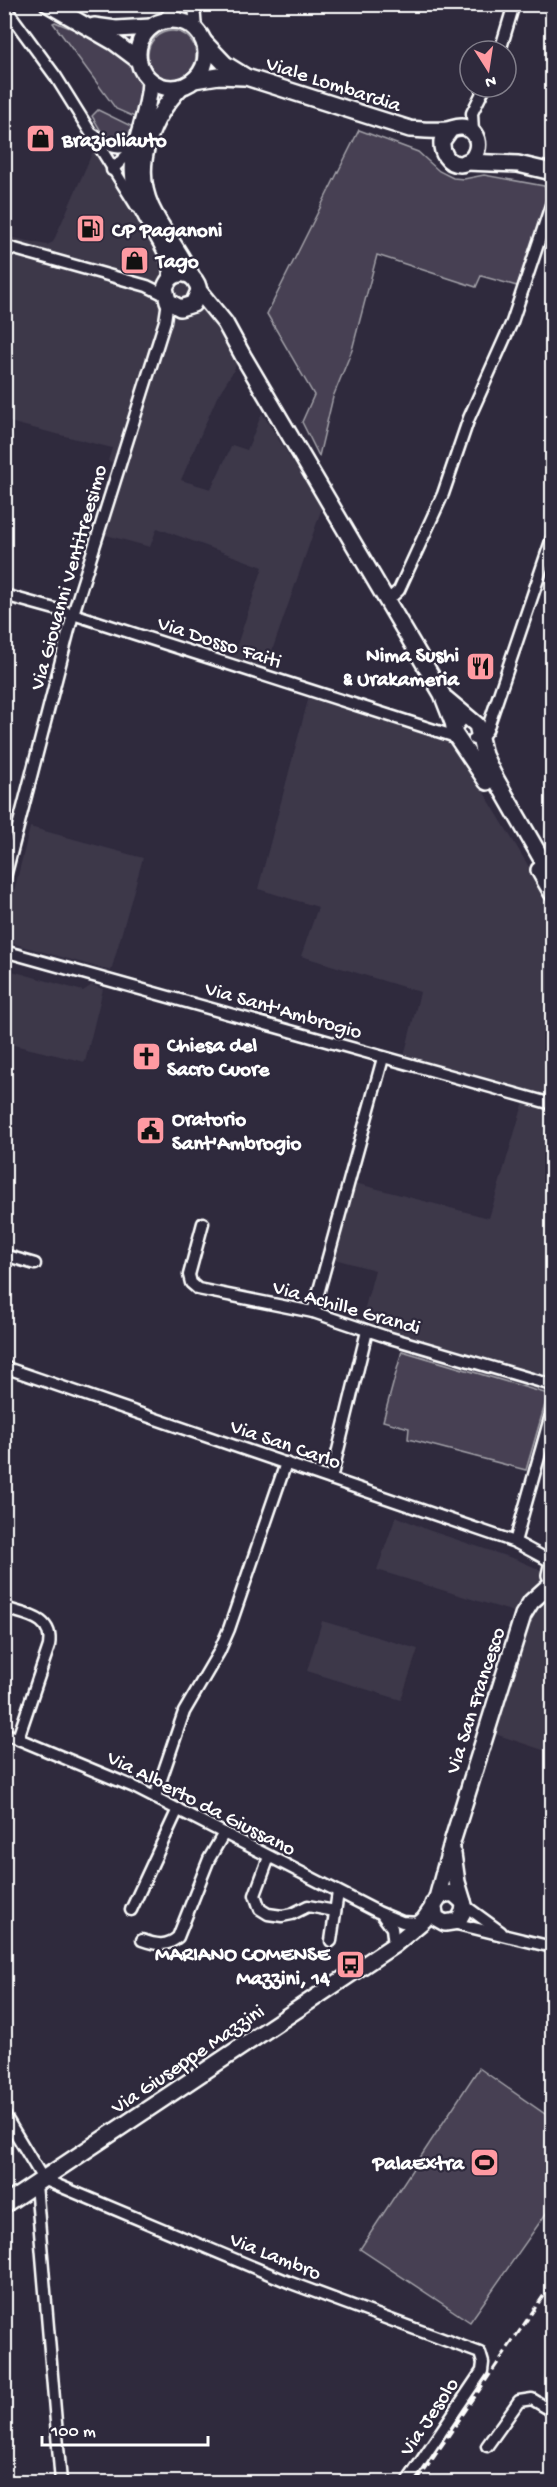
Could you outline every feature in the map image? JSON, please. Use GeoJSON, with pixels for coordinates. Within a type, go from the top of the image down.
{"type":"FeatureCollection","features":[{"type":"Feature","properties":{"kind":"street"},"geometry":{"type":"LineString","coordinates":[[48,4],[119,45],[138,60]]}},
{"type":"Feature","properties":{"kind":"street"},"geometry":{"type":"LineString","coordinates":[[176,4],[140,42],[138,60],[142,72],[150,81],[159,86],[170,89],[188,84]]}},
{"type":"Feature","properties":{"kind":"street"},"geometry":{"type":"LineString","coordinates":[[194,4],[205,63],[188,84],[167,103],[153,128],[145,150],[144,171],[151,206],[199,285],[200,291],[224,321],[387,601],[493,774],[552,877]]}},
{"type":"Feature","properties":{"kind":"street"},"geometry":{"type":"LineString","coordinates":[[504,39],[514,4]]}},
{"type":"Feature","properties":{"kind":"street"},"geometry":{"type":"LineString","coordinates":[[4,6],[56,77],[112,170],[134,204],[145,216]]}},
{"type":"Feature","properties":{"kind":"street"},"geometry":{"type":"LineString","coordinates":[[82,24],[116,29],[180,21],[200,36]]}},
{"type":"Feature","properties":{"kind":"street","name":"Viale Lombardia"},"geometry":{"type":"LineString","coordinates":[[200,36],[225,64],[246,77],[410,129]]}},
{"type":"Feature","properties":{"kind":"street","name":"Viale Lombardia"},"geometry":{"type":"LineString","coordinates":[[188,84],[219,76],[246,77]]}},
{"type":"Feature","properties":{"kind":"street"},"geometry":{"type":"LineString","coordinates":[[150,81],[148,103],[135,144],[134,181],[145,216],[169,258],[173,295]]}},
{"type":"Feature","properties":{"kind":"street"},"geometry":{"type":"LineString","coordinates":[[442,151],[442,141],[478,99]]}},
{"type":"Feature","properties":{"kind":"street"},"geometry":{"type":"LineString","coordinates":[[410,129],[442,151],[449,160],[460,164],[466,162],[475,155],[472,113],[476,102]]}},
{"type":"Feature","properties":{"kind":"street"},"geometry":{"type":"LineString","coordinates":[[410,129],[465,128],[494,155],[518,164],[552,171]]}},
{"type":"Feature","properties":{"kind":"street"},"geometry":{"type":"LineString","coordinates":[[87,129],[105,144],[115,148],[135,144]]}},
{"type":"Feature","properties":{"kind":"street"},"geometry":{"type":"LineString","coordinates":[[112,170],[135,144]]}},
{"type":"Feature","properties":{"kind":"street"},"geometry":{"type":"LineString","coordinates":[[466,162],[518,164]]}},
{"type":"Feature","properties":{"kind":"street"},"geometry":{"type":"LineString","coordinates":[[387,601],[400,588],[443,494],[469,418],[512,322],[552,202]]}},
{"type":"Feature","properties":{"kind":"street"},"geometry":{"type":"LineString","coordinates":[[4,246],[196,301],[200,291]]}},
{"type":"Feature","properties":{"kind":"street"},"geometry":{"type":"LineString","coordinates":[[173,295],[181,273],[191,275]]}},
{"type":"Feature","properties":{"kind":"street"},"geometry":{"type":"LineString","coordinates":[[173,295],[214,320],[243,356]]}},
{"type":"Feature","properties":{"kind":"street","name":"Via Giovanni Ventitreesimo"},"geometry":{"type":"LineString","coordinates":[[4,881],[73,614],[173,295]]}},
{"type":"Feature","properties":{"kind":"street"},"geometry":{"type":"LineString","coordinates":[[465,730],[486,733],[552,538]]}},
{"type":"Feature","properties":{"kind":"street","name":"Via Dosso Faiti"},"geometry":{"type":"LineString","coordinates":[[4,595],[73,614],[423,727],[465,730],[493,711]]}},
{"type":"Feature","properties":{"kind":"street"},"geometry":{"type":"LineString","coordinates":[[465,730],[477,765],[552,893]]}},
{"type":"Feature","properties":{"kind":"street","name":"Via Sant'Ambrogio"},"geometry":{"type":"LineString","coordinates":[[4,951],[552,1104]]}},
{"type":"Feature","properties":{"kind":"street"},"geometry":{"type":"LineString","coordinates":[[313,1312],[383,1058]]}},
{"type":"Feature","properties":{"kind":"street","name":"Via Achille Grandi"},"geometry":{"type":"LineString","coordinates":[[203,1223],[189,1275],[191,1283],[196,1288],[313,1312],[367,1331],[552,1384]]}},
{"type":"Feature","properties":{"kind":"street"},"geometry":{"type":"LineString","coordinates":[[4,1255],[35,1264]]}},
{"type":"Feature","properties":{"kind":"street"},"geometry":{"type":"LineString","coordinates":[[331,1479],[367,1331]]}},
{"type":"Feature","properties":{"kind":"street","name":"Via San Carlo"},"geometry":{"type":"LineString","coordinates":[[4,1367],[515,1542],[552,1564]]}},
{"type":"Feature","properties":{"kind":"street"},"geometry":{"type":"LineString","coordinates":[[515,1542],[552,1411]]}},
{"type":"Feature","properties":{"kind":"street"},"geometry":{"type":"LineString","coordinates":[[155,1797],[184,1712],[230,1629],[286,1463]]}},
{"type":"Feature","properties":{"kind":"street","name":"Via San Francesco"},"geometry":{"type":"LineString","coordinates":[[435,1901],[523,1615],[531,1602],[552,1581],[550,1571],[552,1564]]}},
{"type":"Feature","properties":{"kind":"street"},"geometry":{"type":"LineString","coordinates":[[4,1608],[43,1622],[50,1631],[49,1646],[18,1738]]}},
{"type":"Feature","properties":{"kind":"street","name":"Via Alberto da Giussano"},"geometry":{"type":"LineString","coordinates":[[4,1733],[155,1797],[378,1912],[402,1922],[420,1923]]}},
{"type":"Feature","properties":{"kind":"street"},"geometry":{"type":"LineString","coordinates":[[131,1910],[178,1809]]}},
{"type":"Feature","properties":{"kind":"street"},"geometry":{"type":"LineString","coordinates":[[142,1940],[161,1945],[171,1943],[178,1937],[209,1859],[224,1833]]}},
{"type":"Feature","properties":{"kind":"street","name":"Via San Francesco"},"geometry":{"type":"LineString","coordinates":[[453,1839],[454,1872],[464,1903]]}},
{"type":"Feature","properties":{"kind":"street"},"geometry":{"type":"LineString","coordinates":[[269,1857],[255,1895],[260,1909],[268,1914],[282,1916],[308,1906],[335,1911]]}},
{"type":"Feature","properties":{"kind":"street"},"geometry":{"type":"LineString","coordinates":[[331,1941],[338,1892]]}},
{"type":"Feature","properties":{"kind":"street"},"geometry":{"type":"LineString","coordinates":[[509,1936],[453,1893],[447,1893],[435,1901],[436,1918],[552,1947]]}},
{"type":"Feature","properties":{"kind":"street","name":"Via Giuseppe Mazzini"},"geometry":{"type":"LineString","coordinates":[[4,2205],[398,1939],[420,1923],[435,1901]]}},
{"type":"Feature","properties":{"kind":"street"},"geometry":{"type":"LineString","coordinates":[[449,1923],[461,1917],[464,1903]]}},
{"type":"Feature","properties":{"kind":"street","name":"Via Alberto da Giussano"},"geometry":{"type":"LineString","coordinates":[[378,1912],[389,1921],[398,1939]]}},
{"type":"Feature","properties":{"kind":"street","name":"Via Giuseppe Mazzini"},"geometry":{"type":"LineString","coordinates":[[398,1939],[449,1923]]}},
{"type":"Feature","properties":{"kind":"street"},"geometry":{"type":"LineString","coordinates":[[4,2114],[40,2181],[61,2482]]}},
{"type":"Feature","properties":{"kind":"street","name":"Via Lambro"},"geometry":{"type":"LineString","coordinates":[[40,2181],[291,2283],[477,2352],[483,2360],[482,2371]]}},
{"type":"Feature","properties":{"kind":"street","name":"Via Jesolo"},"geometry":{"type":"LineString","coordinates":[[406,2482],[482,2371]]}},
{"type":"Feature","properties":{"kind":"street"},"geometry":{"type":"LineString","coordinates":[[488,2446],[519,2401],[532,2399],[552,2411]]}},
{"type":"Feature","properties":{"kind":"shaded area"},"geometry":{"type":"Polygon","coordinates":[[[53,23],[105,43],[128,59],[143,86],[139,119],[116,109],[53,23]]]}},
{"type":"Feature","properties":{"kind":"shaded area"},"geometry":{"type":"Polygon","coordinates":[[[172,31],[189,38],[196,55],[189,72],[172,79],[155,72],[148,55],[155,38],[172,31]]]}},
{"type":"Feature","properties":{"kind":"shaded area"},"geometry":{"type":"Polygon","coordinates":[[[98,110],[135,128],[129,137],[120,143],[105,138],[92,116],[98,110]]]}},
{"type":"Feature","properties":{"kind":"shaded area"},"geometry":{"type":"Polygon","coordinates":[[[359,130],[418,152],[439,171],[453,178],[464,179],[484,175],[544,186],[549,196],[517,286],[481,276],[476,287],[377,255],[352,350],[333,397],[319,456],[302,422],[314,395],[267,314],[359,130]]]}},
{"type":"Feature","properties":{"kind":"shaded area"},"geometry":{"type":"Polygon","coordinates":[[[94,149],[151,237],[168,225],[244,343],[234,370],[217,397],[181,480],[211,489],[232,445],[247,450],[262,413],[322,508],[266,668],[233,657],[263,567],[157,528],[150,547],[106,535],[126,466],[108,461],[112,448],[5,421],[5,236],[47,245],[53,242],[94,149]]]}},
{"type":"Feature","properties":{"kind":"shaded area"},"geometry":{"type":"Polygon","coordinates":[[[309,696],[453,741],[552,905],[552,1396],[402,1351],[407,1335],[361,1322],[375,1270],[334,1259],[355,1183],[489,1218],[527,1091],[404,1056],[420,992],[301,956],[318,907],[258,889],[309,696]]]}},
{"type":"Feature","properties":{"kind":"shaded area"},"geometry":{"type":"Polygon","coordinates":[[[30,827],[143,858],[111,971],[11,943],[5,927],[30,827]]]}},
{"type":"Feature","properties":{"kind":"shaded area"},"geometry":{"type":"Polygon","coordinates":[[[5,969],[83,991],[92,985],[103,989],[85,1062],[5,1043],[5,969]]]}},
{"type":"Feature","properties":{"kind":"shaded area"},"geometry":{"type":"Polygon","coordinates":[[[402,1351],[548,1394],[526,1470],[408,1439],[409,1428],[383,1421],[402,1351]]]}},
{"type":"Feature","properties":{"kind":"shaded area"},"geometry":{"type":"Polygon","coordinates":[[[396,1516],[428,1530],[518,1560],[552,1575],[552,1753],[495,1734],[530,1617],[377,1570],[396,1516]]]}},
{"type":"Feature","properties":{"kind":"shaded area"},"geometry":{"type":"Polygon","coordinates":[[[322,1621],[418,1649],[401,1700],[307,1671],[322,1621]]]}},
{"type":"Feature","properties":{"kind":"shaded area","name":"PalaExtra"},"geometry":{"type":"Polygon","coordinates":[[[479,2068],[552,2119],[552,2205],[470,2322],[360,2249],[479,2068]]]}},
{"type":"Feature","properties":{"kind":"railway"},"geometry":{"type":"LineString","coordinates":[[417,2482],[552,2283]]}},
{"type":"Feature","properties":{"kind":"place","name":"Brazioliauto"},"geometry":{"type":"Point","coordinates":[41,139]}},
{"type":"Feature","properties":{"kind":"place","name":"CP Paganoni"},"geometry":{"type":"Point","coordinates":[91,229]}},
{"type":"Feature","properties":{"kind":"place","name":"Tago"},"geometry":{"type":"Point","coordinates":[135,260]}},
{"type":"Feature","properties":{"kind":"place","name":"Nima Sushi & Urakameria"},"geometry":{"type":"Point","coordinates":[480,666]}},
{"type":"Feature","properties":{"kind":"place","name":"Chiesa del Sacro Cuore"},"geometry":{"type":"Point","coordinates":[146,1056]}},
{"type":"Feature","properties":{"kind":"place","name":"Oratorio Sant'Ambrogio"},"geometry":{"type":"Point","coordinates":[151,1130]}},
{"type":"Feature","properties":{"kind":"place","name":"MARIANO COMENSE Mazzini, 14"},"geometry":{"type":"Point","coordinates":[351,1965]}},
{"type":"Feature","properties":{"kind":"place","name":"PalaExtra"},"geometry":{"type":"Point","coordinates":[485,2162]}}]}
